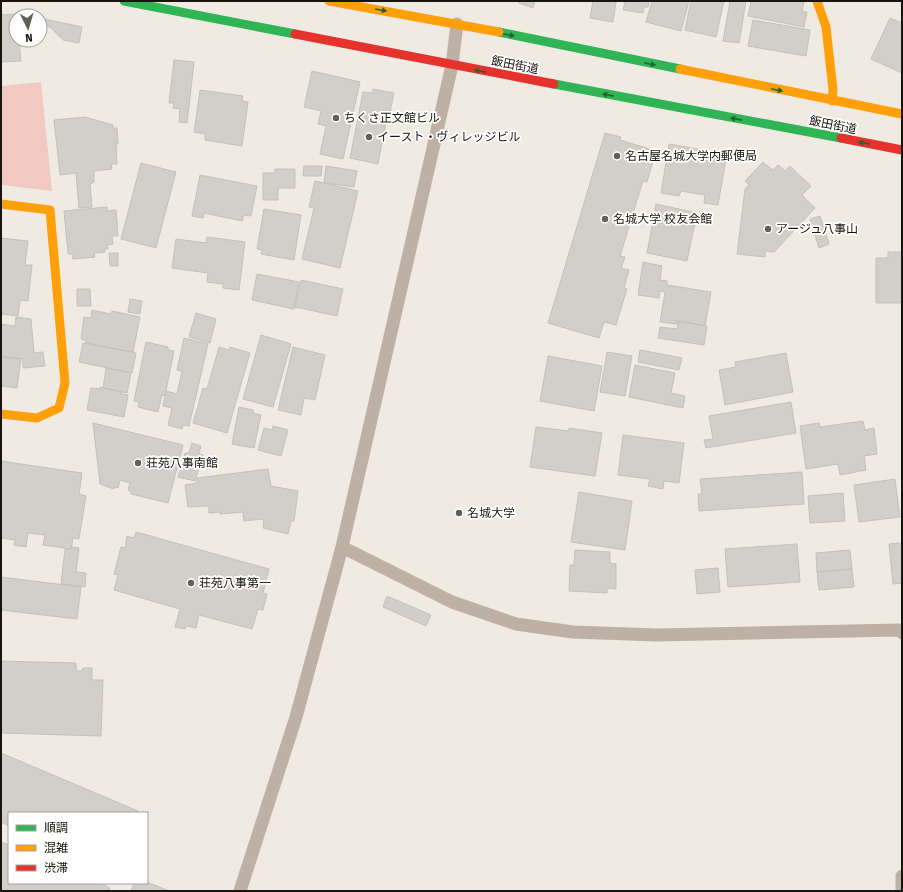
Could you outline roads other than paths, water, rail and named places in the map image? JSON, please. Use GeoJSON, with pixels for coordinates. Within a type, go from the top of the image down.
{"type":"FeatureCollection","features":[{"type":"Feature","properties":{"kind":"main road","name":"飯田街道"},"geometry":{"type":"LineString","coordinates":[[124,1],[902,150]]}},
{"type":"Feature","properties":{"kind":"main road","name":"飯田街道"},"geometry":{"type":"LineString","coordinates":[[329,1],[458,24],[902,114]]}},
{"type":"Feature","properties":{"kind":"main road"},"geometry":{"type":"LineString","coordinates":[[817,1],[826,27],[833,90],[832,101]]}},
{"type":"Feature","properties":{"kind":"main road"},"geometry":{"type":"LineString","coordinates":[[1,204],[50,210],[66,383],[59,408],[43,416],[37,418],[1,414]]}},
{"type":"Feature","properties":{"kind":"lane"},"geometry":{"type":"LineString","coordinates":[[242,891],[296,717],[342,547],[452,65],[458,24]]}},
{"type":"Feature","properties":{"kind":"lane"},"geometry":{"type":"LineString","coordinates":[[342,547],[452,602],[516,624],[573,632],[657,635],[899,630],[902,633]]}},
{"type":"Feature","properties":{"kind":"lane"},"geometry":{"type":"LineString","coordinates":[[902,876],[902,891]]}},
{"type":"Feature","properties":{"kind":"place","name":"ちくさ正文館ビル"},"geometry":{"type":"Point","coordinates":[336,118]}},
{"type":"Feature","properties":{"kind":"place","name":"イースト・ヴィレッジビル"},"geometry":{"type":"Point","coordinates":[369,137]}},
{"type":"Feature","properties":{"kind":"place","name":"名古屋名城大学内郵便局"},"geometry":{"type":"Point","coordinates":[617,156]}},
{"type":"Feature","properties":{"kind":"place","name":"名城大学 校友会館"},"geometry":{"type":"Point","coordinates":[605,219]}},
{"type":"Feature","properties":{"kind":"place","name":"アージュ八事山"},"geometry":{"type":"Point","coordinates":[768,229]}},
{"type":"Feature","properties":{"kind":"place","name":"荘苑八事南館"},"geometry":{"type":"Point","coordinates":[138,463]}},
{"type":"Feature","properties":{"kind":"place","name":"名城大学"},"geometry":{"type":"Point","coordinates":[459,513]}},
{"type":"Feature","properties":{"kind":"place","name":"荘苑八事第一"},"geometry":{"type":"Point","coordinates":[191,583]}}]}
